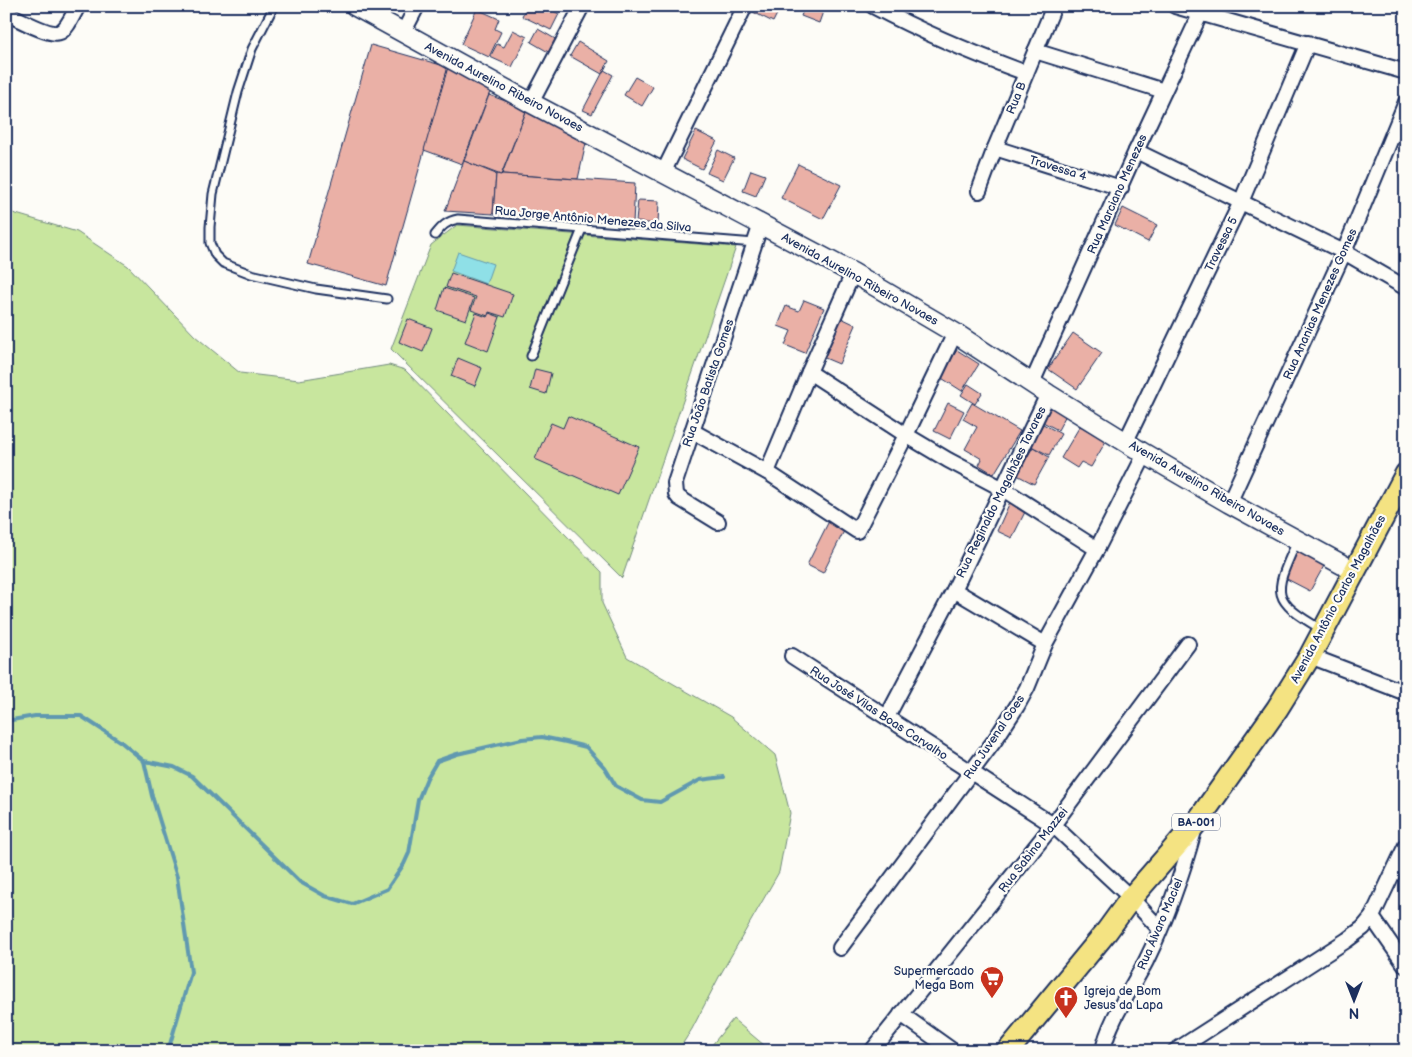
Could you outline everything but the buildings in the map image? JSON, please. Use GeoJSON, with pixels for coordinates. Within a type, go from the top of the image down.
{"type":"FeatureCollection","features":[{"type":"Feature","properties":{"kind":"main road","name":"Avenida Antônio Carlos Magalhães"},"geometry":{"type":"LineString","coordinates":[[1008,1051],[1196,822],[1277,709],[1310,656],[1406,474]]}},
{"type":"Feature","properties":{"kind":"street"},"geometry":{"type":"LineString","coordinates":[[6,13],[50,33],[58,33],[65,28],[78,6]]}},
{"type":"Feature","properties":{"kind":"street","name":"Avenida Aurelino Ribeiro Novaes"},"geometry":{"type":"LineString","coordinates":[[355,6],[531,103],[853,273],[955,333],[1048,394],[1146,454],[1229,503],[1354,571]]}},
{"type":"Feature","properties":{"kind":"street"},"geometry":{"type":"LineString","coordinates":[[403,33],[417,6]]}},
{"type":"Feature","properties":{"kind":"street"},"geometry":{"type":"LineString","coordinates":[[531,103],[582,6]]}},
{"type":"Feature","properties":{"kind":"street"},"geometry":{"type":"LineString","coordinates":[[663,173],[745,6]]}},
{"type":"Feature","properties":{"kind":"street"},"geometry":{"type":"LineString","coordinates":[[874,6],[908,25],[969,52],[1026,73]]}},
{"type":"Feature","properties":{"kind":"street","name":"Rua B"},"geometry":{"type":"LineString","coordinates":[[979,191],[1054,6]]}},
{"type":"Feature","properties":{"kind":"street"},"geometry":{"type":"LineString","coordinates":[[1175,6],[1203,10],[1406,72]]}},
{"type":"Feature","properties":{"kind":"street","name":"Rua Marciano Menezes"},"geometry":{"type":"LineString","coordinates":[[1032,383],[1136,151],[1203,10]]}},
{"type":"Feature","properties":{"kind":"street","name":"Travessa 5"},"geometry":{"type":"LineString","coordinates":[[1126,441],[1241,202],[1308,43]]}},
{"type":"Feature","properties":{"kind":"street"},"geometry":{"type":"LineString","coordinates":[[1035,51],[1164,91]]}},
{"type":"Feature","properties":{"kind":"street","name":"Rua Ananias Menezes Gomes"},"geometry":{"type":"LineString","coordinates":[[1229,503],[1344,252],[1406,102]]}},
{"type":"Feature","properties":{"kind":"street","name":"Travessa 4"},"geometry":{"type":"LineString","coordinates":[[995,148],[1121,188]]}},
{"type":"Feature","properties":{"kind":"street"},"geometry":{"type":"LineString","coordinates":[[1136,151],[1344,252],[1406,288]]}},
{"type":"Feature","properties":{"kind":"street","name":"Rua João Batista Gomes"},"geometry":{"type":"LineString","coordinates":[[718,522],[680,498],[675,488],[677,475],[761,224]]}},
{"type":"Feature","properties":{"kind":"street"},"geometry":{"type":"LineString","coordinates":[[767,472],[853,273]]}},
{"type":"Feature","properties":{"kind":"street"},"geometry":{"type":"LineString","coordinates":[[692,431],[767,472],[856,531],[859,529],[955,333]]}},
{"type":"Feature","properties":{"kind":"street"},"geometry":{"type":"LineString","coordinates":[[809,372],[906,435],[1003,489],[1098,550]]}},
{"type":"Feature","properties":{"kind":"street","name":"Rua Reginaldo Magalhães Tavares"},"geometry":{"type":"LineString","coordinates":[[887,717],[954,590],[1048,394]]}},
{"type":"Feature","properties":{"kind":"street","name":"Rua Juvenal Goes"},"geometry":{"type":"LineString","coordinates":[[840,948],[1017,706],[1034,674],[1045,644],[1098,550],[1146,454]]}},
{"type":"Feature","properties":{"kind":"street"},"geometry":{"type":"LineString","coordinates":[[954,590],[1045,644]]}},
{"type":"Feature","properties":{"kind":"street","name":"Rua Sabino Mazzei"},"geometry":{"type":"LineString","coordinates":[[872,1051],[1053,825],[1188,644]]}},
{"type":"Feature","properties":{"kind":"street","name":"Rua José Vilas Boas Carvalho"},"geometry":{"type":"LineString","coordinates":[[792,656],[1053,825],[1132,898],[1160,928]]}},
{"type":"Feature","properties":{"kind":"street"},"geometry":{"type":"LineString","coordinates":[[1310,656],[1406,693]]}},
{"type":"Feature","properties":{"kind":"street","name":"Rua Álvaro Maciel"},"geometry":{"type":"LineString","coordinates":[[1103,1051],[1106,1035],[1147,958],[1160,928],[1179,881],[1196,822]]}},
{"type":"Feature","properties":{"kind":"street"},"geometry":{"type":"LineString","coordinates":[[1175,1051],[1363,928],[1372,917],[1406,845]]}},
{"type":"Feature","properties":{"kind":"street"},"geometry":{"type":"LineString","coordinates":[[1372,917],[1406,966]]}},
{"type":"Feature","properties":{"kind":"street"},"geometry":{"type":"LineString","coordinates":[[901,1014],[953,1051]]}},
{"type":"Feature","properties":{"kind":"lane"},"geometry":{"type":"LineString","coordinates":[[274,6],[252,49],[238,92],[214,194],[210,243],[215,254],[223,262],[251,274],[316,289],[387,299]]}},
{"type":"Feature","properties":{"kind":"lane","name":"Rua Jorge Antônio Menezes da Silva"},"geometry":{"type":"LineString","coordinates":[[435,235],[450,220],[458,219],[755,243]]}},
{"type":"Feature","properties":{"kind":"lane"},"geometry":{"type":"LineString","coordinates":[[530,356],[582,229]]}},
{"type":"Feature","properties":{"kind":"lane"},"geometry":{"type":"LineString","coordinates":[[1297,540],[1282,573],[1280,581],[1281,595],[1287,606],[1295,614],[1324,630]]}},
{"type":"Feature","properties":{"kind":"green space"},"geometry":{"type":"Polygon","coordinates":[[[6,211],[77,232],[128,266],[195,336],[240,373],[299,380],[389,365],[405,370],[602,572],[602,603],[627,657],[731,717],[775,755],[790,813],[779,872],[678,1051],[6,1051],[6,211]]]}},
{"type":"Feature","properties":{"kind":"green space"},"geometry":{"type":"Polygon","coordinates":[[[457,225],[736,247],[622,578],[391,349],[431,245],[457,225]]]}},
{"type":"Feature","properties":{"kind":"green space"},"geometry":{"type":"Polygon","coordinates":[[[733,1019],[771,1051],[707,1051],[733,1019]]]}},
{"type":"Feature","properties":{"kind":"water"},"geometry":{"type":"Polygon","coordinates":[[[458,252],[493,264],[486,284],[451,271],[458,252]]]}},
{"type":"Feature","properties":{"kind":"waterway"},"geometry":{"type":"LineString","coordinates":[[6,721],[35,716],[81,716],[121,742],[144,761],[152,796],[177,877],[191,972],[168,1051]]}},
{"type":"Feature","properties":{"kind":"waterway"},"geometry":{"type":"LineString","coordinates":[[144,761],[174,767],[192,776],[300,882],[325,896],[352,904],[387,889],[409,853],[418,800],[427,778],[437,761],[457,754],[522,739],[542,737],[566,742],[586,747],[605,768],[616,786],[642,800],[660,802],[700,780],[724,777]]}},
{"type":"Feature","properties":{"kind":"place","name":"Supermercado Mega Bom"},"geometry":{"type":"Point","coordinates":[992,999]}},
{"type":"Feature","properties":{"kind":"place","name":"Igreja de Bom Jesus da Lapa"},"geometry":{"type":"Point","coordinates":[1066,1019]}}]}
